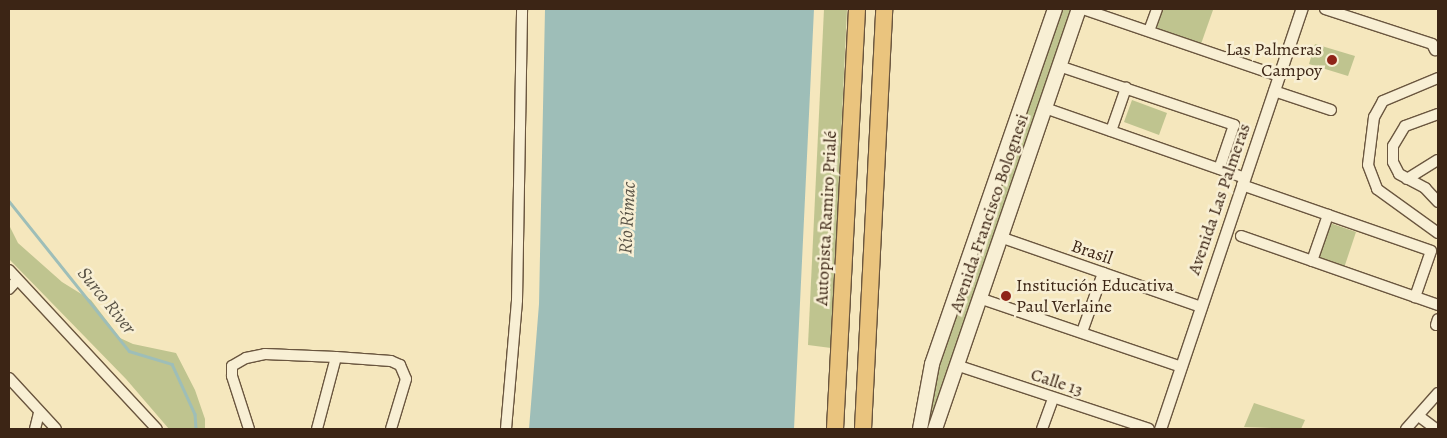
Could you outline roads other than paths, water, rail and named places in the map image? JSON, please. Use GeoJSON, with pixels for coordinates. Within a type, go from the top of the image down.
{"type":"FeatureCollection","features":[{"type":"Feature","properties":{"kind":"highway","name":"Autopista Ramiro Prialé"},"geometry":{"type":"LineString","coordinates":[[835,429],[857,9]]}},
{"type":"Feature","properties":{"kind":"highway"},"geometry":{"type":"LineString","coordinates":[[863,429],[884,9]]}},
{"type":"Feature","properties":{"kind":"main road","name":"Avenida Francisco Bolognesi"},"geometry":{"type":"LineString","coordinates":[[920,429],[932,364],[1055,9]]}},
{"type":"Feature","properties":{"kind":"main road","name":"Avenida Francisco Bolognesi"},"geometry":{"type":"LineString","coordinates":[[935,429],[1079,9]]}},
{"type":"Feature","properties":{"kind":"street"},"geometry":{"type":"LineString","coordinates":[[506,429],[517,300],[522,9]]}},
{"type":"Feature","properties":{"kind":"street"},"geometry":{"type":"LineString","coordinates":[[1084,9],[1279,76]]}},
{"type":"Feature","properties":{"kind":"street"},"geometry":{"type":"LineString","coordinates":[[1150,31],[1157,9]]}},
{"type":"Feature","properties":{"kind":"street","name":"Avenida Las Palmeras"},"geometry":{"type":"LineString","coordinates":[[1160,429],[1301,9]]}},
{"type":"Feature","properties":{"kind":"street"},"geometry":{"type":"LineString","coordinates":[[1325,9],[1432,44],[1435,50]]}},
{"type":"Feature","properties":{"kind":"street"},"geometry":{"type":"LineString","coordinates":[[1060,66],[1234,124],[1218,169]]}},
{"type":"Feature","properties":{"kind":"street"},"geometry":{"type":"LineString","coordinates":[[1438,78],[1383,101],[1374,117],[1368,164],[1377,189],[1438,233]]}},
{"type":"Feature","properties":{"kind":"street"},"geometry":{"type":"LineString","coordinates":[[1110,131],[1126,88]]}},
{"type":"Feature","properties":{"kind":"street"},"geometry":{"type":"LineString","coordinates":[[1274,91],[1331,110]]}},
{"type":"Feature","properties":{"kind":"street"},"geometry":{"type":"LineString","coordinates":[[1045,108],[1218,169],[1244,182],[1328,215],[1432,251],[1415,297]]}},
{"type":"Feature","properties":{"kind":"street"},"geometry":{"type":"LineString","coordinates":[[1438,114],[1405,126],[1398,134],[1393,146],[1393,162],[1399,174],[1425,188],[1438,202]]}},
{"type":"Feature","properties":{"kind":"street"},"geometry":{"type":"LineString","coordinates":[[1407,178],[1438,160]]}},
{"type":"Feature","properties":{"kind":"street"},"geometry":{"type":"LineString","coordinates":[[1312,261],[1328,215]]}},
{"type":"Feature","properties":{"kind":"street"},"geometry":{"type":"LineString","coordinates":[[1241,236],[1438,305]]}},
{"type":"Feature","properties":{"kind":"street","name":"Brasil"},"geometry":{"type":"LineString","coordinates":[[1000,237],[1201,307]]}},
{"type":"Feature","properties":{"kind":"street"},"geometry":{"type":"LineString","coordinates":[[9,270],[157,429]]}},
{"type":"Feature","properties":{"kind":"street"},"geometry":{"type":"LineString","coordinates":[[1082,332],[1103,273]]}},
{"type":"Feature","properties":{"kind":"street"},"geometry":{"type":"LineString","coordinates":[[9,289],[17,280]]}},
{"type":"Feature","properties":{"kind":"street"},"geometry":{"type":"LineString","coordinates":[[979,298],[1182,367]]}},
{"type":"Feature","properties":{"kind":"street"},"geometry":{"type":"LineString","coordinates":[[249,429],[232,376],[235,363],[265,354],[336,357],[391,362],[404,370],[406,379],[391,429]]}},
{"type":"Feature","properties":{"kind":"street"},"geometry":{"type":"LineString","coordinates":[[316,429],[336,357]]}},
{"type":"Feature","properties":{"kind":"street","name":"Calle 13"},"geometry":{"type":"LineString","coordinates":[[956,365],[1149,429]]}},
{"type":"Feature","properties":{"kind":"street"},"geometry":{"type":"LineString","coordinates":[[9,378],[39,413],[56,429]]}},
{"type":"Feature","properties":{"kind":"street"},"geometry":{"type":"LineString","coordinates":[[1406,429],[1420,417],[1438,393]]}},
{"type":"Feature","properties":{"kind":"street"},"geometry":{"type":"LineString","coordinates":[[1042,429],[1053,398]]}},
{"type":"Feature","properties":{"kind":"street"},"geometry":{"type":"LineString","coordinates":[[35,429],[39,413]]}},
{"type":"Feature","properties":{"kind":"street"},"geometry":{"type":"LineString","coordinates":[[1420,417],[1436,429]]}},
{"type":"Feature","properties":{"kind":"water","name":"Río Rímac"},"geometry":{"type":"Polygon","coordinates":[[[545,9],[814,9],[794,429],[529,429],[539,304],[545,9]]]}},
{"type":"Feature","properties":{"kind":"waterway","name":"Surco River"},"geometry":{"type":"LineString","coordinates":[[9,201],[129,351],[172,364],[195,414],[196,429]]}},
{"type":"Feature","properties":{"kind":"place","name":"Las Palmeras Campoy"},"geometry":{"type":"Point","coordinates":[1332,60]}},
{"type":"Feature","properties":{"kind":"place","name":"Institución Educativa Paul Verlaine"},"geometry":{"type":"Point","coordinates":[1006,296]}}]}
